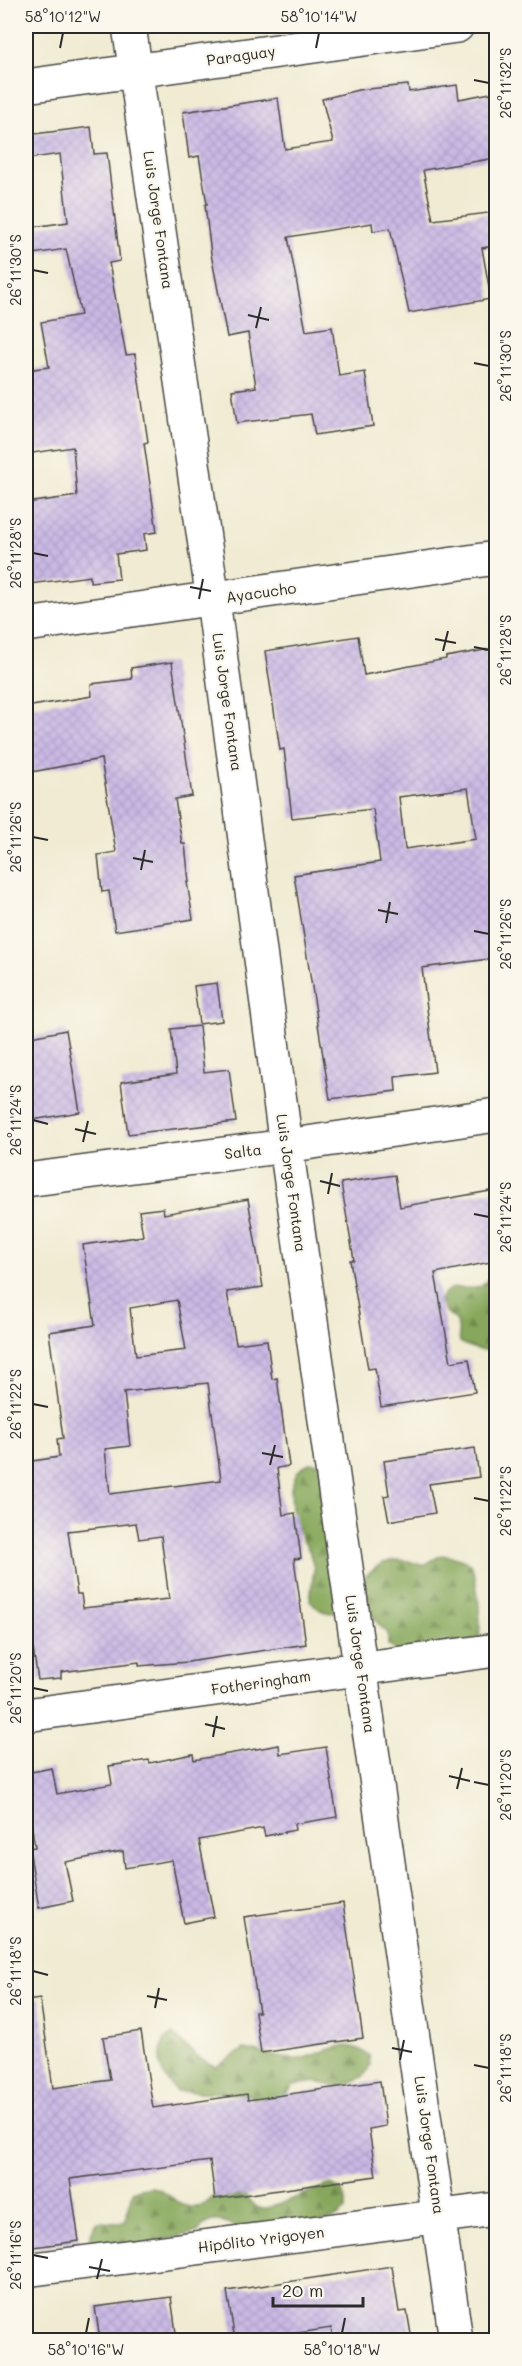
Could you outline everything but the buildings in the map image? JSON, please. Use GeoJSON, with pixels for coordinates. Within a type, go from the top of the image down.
{"type":"FeatureCollection","features":[{"type":"Feature","properties":{"kind":"street","name":"Luis Jorge Fontana"},"geometry":{"type":"LineString","coordinates":[[129,26],[213,600],[286,1146],[456,2340]]}},
{"type":"Feature","properties":{"kind":"street","name":"Paraguay"},"geometry":{"type":"LineString","coordinates":[[26,86],[457,26]]}},
{"type":"Feature","properties":{"kind":"street","name":"Ayacucho"},"geometry":{"type":"LineString","coordinates":[[26,625],[496,558]]}},
{"type":"Feature","properties":{"kind":"street","name":"Salta"},"geometry":{"type":"LineString","coordinates":[[26,1180],[286,1146],[496,1115]]}},
{"type":"Feature","properties":{"kind":"street","name":"Fotheringham"},"geometry":{"type":"LineString","coordinates":[[26,1715],[496,1650]]}},
{"type":"Feature","properties":{"kind":"street","name":"Hipólito Yrigoyen"},"geometry":{"type":"LineString","coordinates":[[26,2270],[496,2209]]}},
{"type":"Feature","properties":{"kind":"green space"},"geometry":{"type":"Polygon","coordinates":[[[496,1262],[496,1348],[478,1350],[460,1342],[457,1321],[445,1311],[440,1300],[450,1289],[473,1288],[484,1284],[496,1262]]]}},
{"type":"Feature","properties":{"kind":"green space"},"geometry":{"type":"Polygon","coordinates":[[[309,1463],[324,1464],[340,1611],[331,1613],[316,1607],[310,1600],[314,1569],[310,1552],[302,1539],[292,1513],[291,1488],[297,1472],[309,1463]]]}},
{"type":"Feature","properties":{"kind":"green space"},"geometry":{"type":"Polygon","coordinates":[[[441,1555],[471,1563],[479,1604],[479,1645],[397,1652],[388,1645],[388,1633],[373,1615],[367,1601],[364,1578],[384,1563],[398,1560],[423,1566],[441,1555]]]}},
{"type":"Feature","properties":{"kind":"green space"},"geometry":{"type":"Polygon","coordinates":[[[173,2034],[197,2057],[216,2067],[244,2049],[299,2059],[341,2046],[350,2046],[369,2055],[370,2066],[364,2076],[339,2087],[316,2082],[294,2085],[286,2094],[275,2128],[256,2101],[247,2094],[176,2091],[162,2072],[160,2062],[164,2040],[173,2034]]]}},
{"type":"Feature","properties":{"kind":"green space"},"geometry":{"type":"Polygon","coordinates":[[[330,2185],[344,2194],[346,2201],[346,2210],[337,2217],[254,2242],[242,2231],[219,2221],[212,2221],[204,2225],[198,2232],[109,2253],[95,2243],[91,2237],[98,2222],[120,2223],[125,2221],[133,2192],[151,2187],[164,2192],[182,2204],[196,2207],[208,2202],[223,2186],[242,2190],[253,2205],[264,2208],[330,2185]]]}}]}
